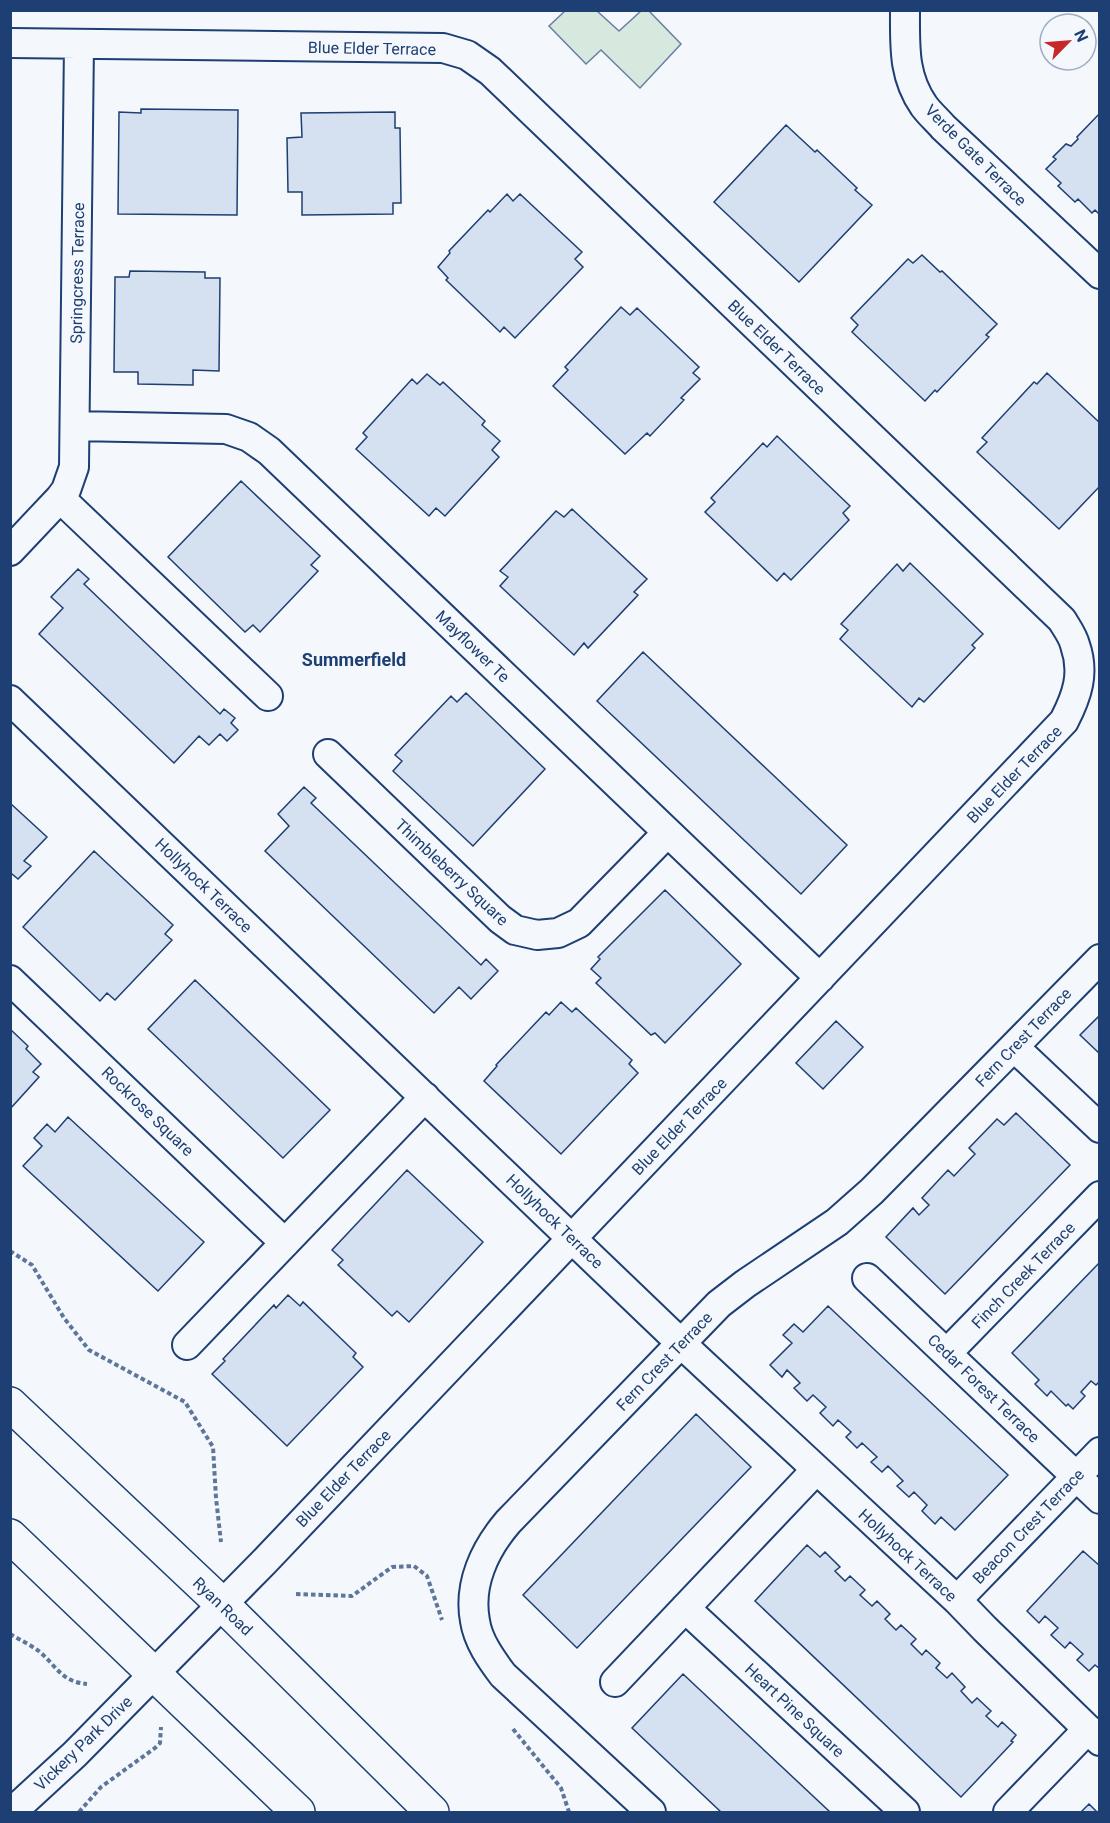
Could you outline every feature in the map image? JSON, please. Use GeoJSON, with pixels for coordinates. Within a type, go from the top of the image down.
{"type":"FeatureCollection","features":[{"type":"Feature","properties":{"kind":"main road","name":"Ryan Road"},"geometry":{"type":"LineString","coordinates":[[10,1404],[222,1604],[432,1812]]}},
{"type":"Feature","properties":{"kind":"main road"},"geometry":{"type":"LineString","coordinates":[[10,1536],[298,1812]]}},
{"type":"Feature","properties":{"kind":"street","name":"Verde Gate Terrace"},"geometry":{"type":"LineString","coordinates":[[905,10],[907,69],[924,106],[943,127],[1100,274]]}},
{"type":"Feature","properties":{"kind":"street","name":"Blue Elder Terrace"},"geometry":{"type":"LineString","coordinates":[[10,43],[443,48],[467,56],[490,71],[1062,620],[1075,644],[1080,671],[1076,698],[1064,721],[154,1673]]}},
{"type":"Feature","properties":{"kind":"street","name":"Springcress Terrace"},"geometry":{"type":"LineString","coordinates":[[10,551],[60,498],[66,490],[74,467],[80,44]]}},
{"type":"Feature","properties":{"kind":"street","name":"Mayflower Te"},"geometry":{"type":"LineString","coordinates":[[75,426],[226,429],[259,444],[820,978]]}},
{"type":"Feature","properties":{"kind":"street"},"geometry":{"type":"LineString","coordinates":[[60,498],[268,696]]}},
{"type":"Feature","properties":{"kind":"street","name":"Hollyhock Terrace"},"geometry":{"type":"LineString","coordinates":[[10,700],[681,1343],[957,1600],[1094,1735]]}},
{"type":"Feature","properties":{"kind":"street","name":"Thimbleberry Square"},"geometry":{"type":"LineString","coordinates":[[328,754],[500,919],[515,930],[537,935],[558,933],[579,923],[667,832]]}},
{"type":"Feature","properties":{"kind":"street","name":"Fern Crest Terrace"},"geometry":{"type":"LineString","coordinates":[[651,1812],[502,1675],[489,1657],[475,1621],[474,1597],[477,1575],[496,1537],[719,1304],[837,1222],[872,1191],[1100,958]]}},
{"type":"Feature","properties":{"kind":"street","name":"Rockrose Square"},"geometry":{"type":"LineString","coordinates":[[10,980],[285,1243]]}},
{"type":"Feature","properties":{"kind":"street"},"geometry":{"type":"LineString","coordinates":[[1014,1047],[1100,1128]]}},
{"type":"Feature","properties":{"kind":"street"},"geometry":{"type":"LineString","coordinates":[[187,1345],[425,1096]]}},
{"type":"Feature","properties":{"kind":"street","name":"Finch Creek Terrace"},"geometry":{"type":"LineString","coordinates":[[947,1353],[1100,1196]]}},
{"type":"Feature","properties":{"kind":"street","name":"Cedar Forest Terrace"},"geometry":{"type":"LineString","coordinates":[[867,1278],[1100,1499]]}},
{"type":"Feature","properties":{"kind":"street","name":"Beacon Crest Terrace"},"geometry":{"type":"LineString","coordinates":[[957,1600],[1100,1452]]}},
{"type":"Feature","properties":{"kind":"street"},"geometry":{"type":"LineString","coordinates":[[615,1682],[816,1470]]}},
{"type":"Feature","properties":{"kind":"street","name":"Heart Pine Square"},"geometry":{"type":"LineString","coordinates":[[685,1608],[905,1812]]}},
{"type":"Feature","properties":{"kind":"street","name":"Vickery Park Drive"},"geometry":{"type":"LineString","coordinates":[[12,1812],[75,1754],[154,1673]]}},
{"type":"Feature","properties":{"kind":"street"},"geometry":{"type":"LineString","coordinates":[[1008,1812],[1094,1735]]}},
{"type":"Feature","properties":{"kind":"path"},"geometry":{"type":"LineString","coordinates":[[10,1251],[32,1265],[64,1318],[88,1350],[185,1402],[213,1447],[216,1498],[222,1542]]}},
{"type":"Feature","properties":{"kind":"path"},"geometry":{"type":"LineString","coordinates":[[296,1594],[333,1595]]}},
{"type":"Feature","properties":{"kind":"path"},"geometry":{"type":"LineString","coordinates":[[10,1634],[39,1652],[61,1675],[73,1682],[87,1684]]}},
{"type":"Feature","properties":{"kind":"path"},"geometry":{"type":"LineString","coordinates":[[79,1812],[101,1787],[156,1748],[160,1743],[161,1727]]}},
{"type":"Feature","properties":{"kind":"shaded area"},"geometry":{"type":"Polygon","coordinates":[[[565,11],[597,11],[619,31],[641,11],[649,11],[681,44],[640,88],[601,50],[586,64],[549,26],[565,11]]]}},
{"type":"Feature","properties":{"kind":"building"},"geometry":{"type":"Polygon","coordinates":[[[141,109],[238,110],[237,215],[118,214],[119,112],[141,113],[141,109]]]}},
{"type":"Feature","properties":{"kind":"building"},"geometry":{"type":"Polygon","coordinates":[[[395,112],[395,128],[400,128],[401,203],[393,203],[393,214],[302,215],[302,192],[288,192],[287,138],[302,137],[301,113],[395,112]]]}},
{"type":"Feature","properties":{"kind":"building"},"geometry":{"type":"Polygon","coordinates":[[[1100,113],[1100,215],[1095,210],[1092,213],[1078,199],[1075,202],[1058,186],[1061,183],[1046,169],[1056,159],[1053,157],[1066,144],[1071,146],[1100,113]]]}},
{"type":"Feature","properties":{"kind":"building"},"geometry":{"type":"Polygon","coordinates":[[[786,125],[815,152],[817,150],[872,205],[799,282],[714,202],[786,125]]]}},
{"type":"Feature","properties":{"kind":"building"},"geometry":{"type":"Polygon","coordinates":[[[507,194],[513,201],[520,194],[582,252],[575,259],[583,267],[515,338],[504,327],[500,332],[446,280],[448,278],[438,267],[450,253],[449,251],[488,210],[490,212],[507,194]]]}},
{"type":"Feature","properties":{"kind":"building"},"geometry":{"type":"Polygon","coordinates":[[[922,255],[997,324],[986,335],[989,337],[937,392],[935,390],[925,401],[852,332],[858,325],[851,318],[908,259],[913,263],[922,255]]]}},
{"type":"Feature","properties":{"kind":"building"},"geometry":{"type":"Polygon","coordinates":[[[130,271],[205,272],[205,278],[220,278],[219,371],[193,370],[193,385],[138,384],[138,372],[114,372],[115,277],[129,277],[130,271]]]}},
{"type":"Feature","properties":{"kind":"building"},"geometry":{"type":"Polygon","coordinates":[[[621,307],[630,315],[637,308],[699,367],[693,373],[700,379],[681,398],[684,400],[650,436],[647,433],[625,454],[553,386],[568,370],[565,367],[621,307]]]}},
{"type":"Feature","properties":{"kind":"building"},"geometry":{"type":"Polygon","coordinates":[[[1047,373],[1100,423],[1100,486],[1059,529],[977,452],[987,442],[982,438],[1034,382],[1037,384],[1047,373]]]}},
{"type":"Feature","properties":{"kind":"building"},"geometry":{"type":"Polygon","coordinates":[[[427,374],[440,385],[443,382],[485,421],[482,425],[500,441],[492,450],[499,457],[445,516],[436,508],[429,516],[356,449],[367,437],[363,433],[412,379],[417,384],[427,374]]]}},
{"type":"Feature","properties":{"kind":"building"},"geometry":{"type":"Polygon","coordinates":[[[777,436],[850,506],[843,513],[849,520],[791,580],[784,573],[777,581],[705,512],[715,502],[711,498],[763,443],[767,447],[777,436]]]}},
{"type":"Feature","properties":{"kind":"building"},"geometry":{"type":"Polygon","coordinates":[[[241,481],[320,556],[311,565],[318,571],[260,632],[253,625],[245,632],[168,557],[241,481]]]}},
{"type":"Feature","properties":{"kind":"building"},"geometry":{"type":"Polygon","coordinates":[[[572,509],[647,579],[634,592],[638,595],[588,648],[584,643],[574,655],[500,586],[508,577],[500,571],[556,511],[564,517],[572,509]]]}},
{"type":"Feature","properties":{"kind":"building"},"geometry":{"type":"Polygon","coordinates":[[[910,563],[983,634],[972,645],[975,648],[924,702],[919,698],[912,707],[840,639],[848,630],[841,624],[897,564],[903,571],[910,563]]]}},
{"type":"Feature","properties":{"kind":"building"},"geometry":{"type":"Polygon","coordinates":[[[78,569],[89,579],[84,584],[220,714],[224,709],[235,718],[231,723],[238,730],[227,741],[220,734],[209,745],[199,736],[174,763],[39,634],[63,608],[51,597],[78,569]]]}},
{"type":"Feature","properties":{"kind":"building"},"geometry":{"type":"Polygon","coordinates":[[[643,652],[847,845],[801,894],[597,701],[643,652]]]}},
{"type":"Feature","properties":{"kind":"building"},"geometry":{"type":"Polygon","coordinates":[[[466,693],[545,769],[473,846],[393,771],[402,761],[395,755],[451,696],[457,702],[466,693]]]}},
{"type":"Feature","properties":{"kind":"building"},"geometry":{"type":"Polygon","coordinates":[[[304,787],[316,798],[311,803],[481,965],[486,959],[498,971],[471,999],[459,987],[434,1013],[265,851],[289,826],[278,814],[304,787]]]}},
{"type":"Feature","properties":{"kind":"building"},"geometry":{"type":"Polygon","coordinates":[[[10,803],[47,837],[24,861],[31,866],[18,879],[12,874],[10,876],[10,803]]]}},
{"type":"Feature","properties":{"kind":"building"},"geometry":{"type":"Polygon","coordinates":[[[94,851],[173,925],[165,934],[172,940],[115,1000],[107,993],[100,1001],[23,927],[94,851]]]}},
{"type":"Feature","properties":{"kind":"building"},"geometry":{"type":"Polygon","coordinates":[[[665,890],[741,964],[665,1043],[655,1033],[651,1035],[596,983],[601,978],[591,969],[600,959],[598,957],[665,890]]]}},
{"type":"Feature","properties":{"kind":"building"},"geometry":{"type":"Polygon","coordinates":[[[195,980],[330,1110],[283,1158],[148,1029],[195,980]]]}},
{"type":"Feature","properties":{"kind":"building"},"geometry":{"type":"Polygon","coordinates":[[[561,1002],[572,1012],[576,1008],[632,1060],[629,1064],[638,1073],[561,1154],[484,1081],[546,1012],[549,1015],[561,1002]]]}},
{"type":"Feature","properties":{"kind":"building"},"geometry":{"type":"Polygon","coordinates":[[[1100,1015],[1100,1054],[1080,1035],[1100,1015]]]}},
{"type":"Feature","properties":{"kind":"building"},"geometry":{"type":"Polygon","coordinates":[[[836,1021],[863,1047],[823,1089],[796,1063],[836,1021]]]}},
{"type":"Feature","properties":{"kind":"building"},"geometry":{"type":"Polygon","coordinates":[[[10,1029],[28,1046],[26,1049],[41,1064],[33,1072],[39,1077],[10,1109],[10,1029]]]}},
{"type":"Feature","properties":{"kind":"building"},"geometry":{"type":"Polygon","coordinates":[[[1016,1113],[1070,1165],[945,1294],[886,1237],[913,1208],[919,1215],[929,1205],[922,1198],[948,1170],[954,1176],[975,1154],[969,1148],[997,1119],[1004,1125],[1016,1113]]]}},
{"type":"Feature","properties":{"kind":"building"},"geometry":{"type":"Polygon","coordinates":[[[68,1117],[204,1242],[158,1291],[23,1166],[42,1146],[34,1138],[47,1124],[55,1132],[68,1117]]]}},
{"type":"Feature","properties":{"kind":"building"},"geometry":{"type":"Polygon","coordinates":[[[407,1170],[483,1242],[409,1322],[397,1311],[392,1316],[338,1265],[343,1260],[332,1250],[407,1170]]]}},
{"type":"Feature","properties":{"kind":"building"},"geometry":{"type":"Polygon","coordinates":[[[1100,1262],[1100,1381],[1096,1385],[1091,1381],[1081,1392],[1085,1396],[1073,1409],[1068,1404],[1066,1406],[1051,1391],[1047,1396],[1035,1384],[1039,1380],[1012,1353],[1100,1262]]]}},
{"type":"Feature","properties":{"kind":"building"},"geometry":{"type":"Polygon","coordinates":[[[288,1295],[300,1306],[303,1302],[356,1353],[353,1357],[363,1367],[287,1446],[212,1374],[225,1361],[223,1359],[274,1305],[276,1308],[288,1295]]]}},
{"type":"Feature","properties":{"kind":"building"},"geometry":{"type":"Polygon","coordinates":[[[828,1306],[1008,1475],[955,1530],[941,1517],[935,1524],[922,1511],[927,1505],[914,1492],[909,1497],[897,1486],[903,1481],[888,1466],[882,1472],[871,1462],[877,1457],[862,1443],[857,1448],[846,1437],[851,1432],[838,1420],[833,1426],[820,1413],[826,1407],[813,1395],[807,1401],[794,1388],[800,1383],[787,1370],[782,1377],[770,1365],[792,1343],[783,1335],[794,1324],[803,1332],[828,1306]]]}},
{"type":"Feature","properties":{"kind":"building"},"geometry":{"type":"Polygon","coordinates":[[[696,1414],[751,1467],[577,1648],[523,1595],[696,1414]]]}},
{"type":"Feature","properties":{"kind":"building"},"geometry":{"type":"Polygon","coordinates":[[[807,1545],[820,1557],[825,1552],[840,1567],[835,1571],[845,1581],[850,1576],[865,1590],[860,1595],[872,1606],[877,1601],[890,1614],[885,1619],[896,1630],[901,1625],[916,1639],[911,1644],[922,1655],[926,1650],[940,1663],[936,1668],[947,1678],[952,1673],[965,1687],[961,1691],[972,1703],[977,1698],[991,1711],[986,1716],[998,1727],[1002,1722],[1016,1735],[1011,1741],[1013,1742],[961,1797],[755,1601],[807,1545]]]}},
{"type":"Feature","properties":{"kind":"building"},"geometry":{"type":"Polygon","coordinates":[[[1083,1551],[1100,1566],[1100,1669],[1095,1665],[1089,1671],[1077,1660],[1083,1654],[1070,1642],[1065,1648],[1051,1635],[1058,1628],[1045,1616],[1039,1623],[1027,1611],[1083,1551]]]}},
{"type":"Feature","properties":{"kind":"building"},"geometry":{"type":"Polygon","coordinates":[[[683,1674],[830,1812],[721,1812],[632,1728],[683,1674]]]}},
{"type":"Feature","properties":{"kind":"building"},"geometry":{"type":"Polygon","coordinates":[[[1089,1804],[1097,1812],[1081,1812],[1089,1804]]]}},
{"type":"Feature","properties":{"kind":"district","name":"Summerfield"},"geometry":{"type":"Point","coordinates":[354,660]}}]}
